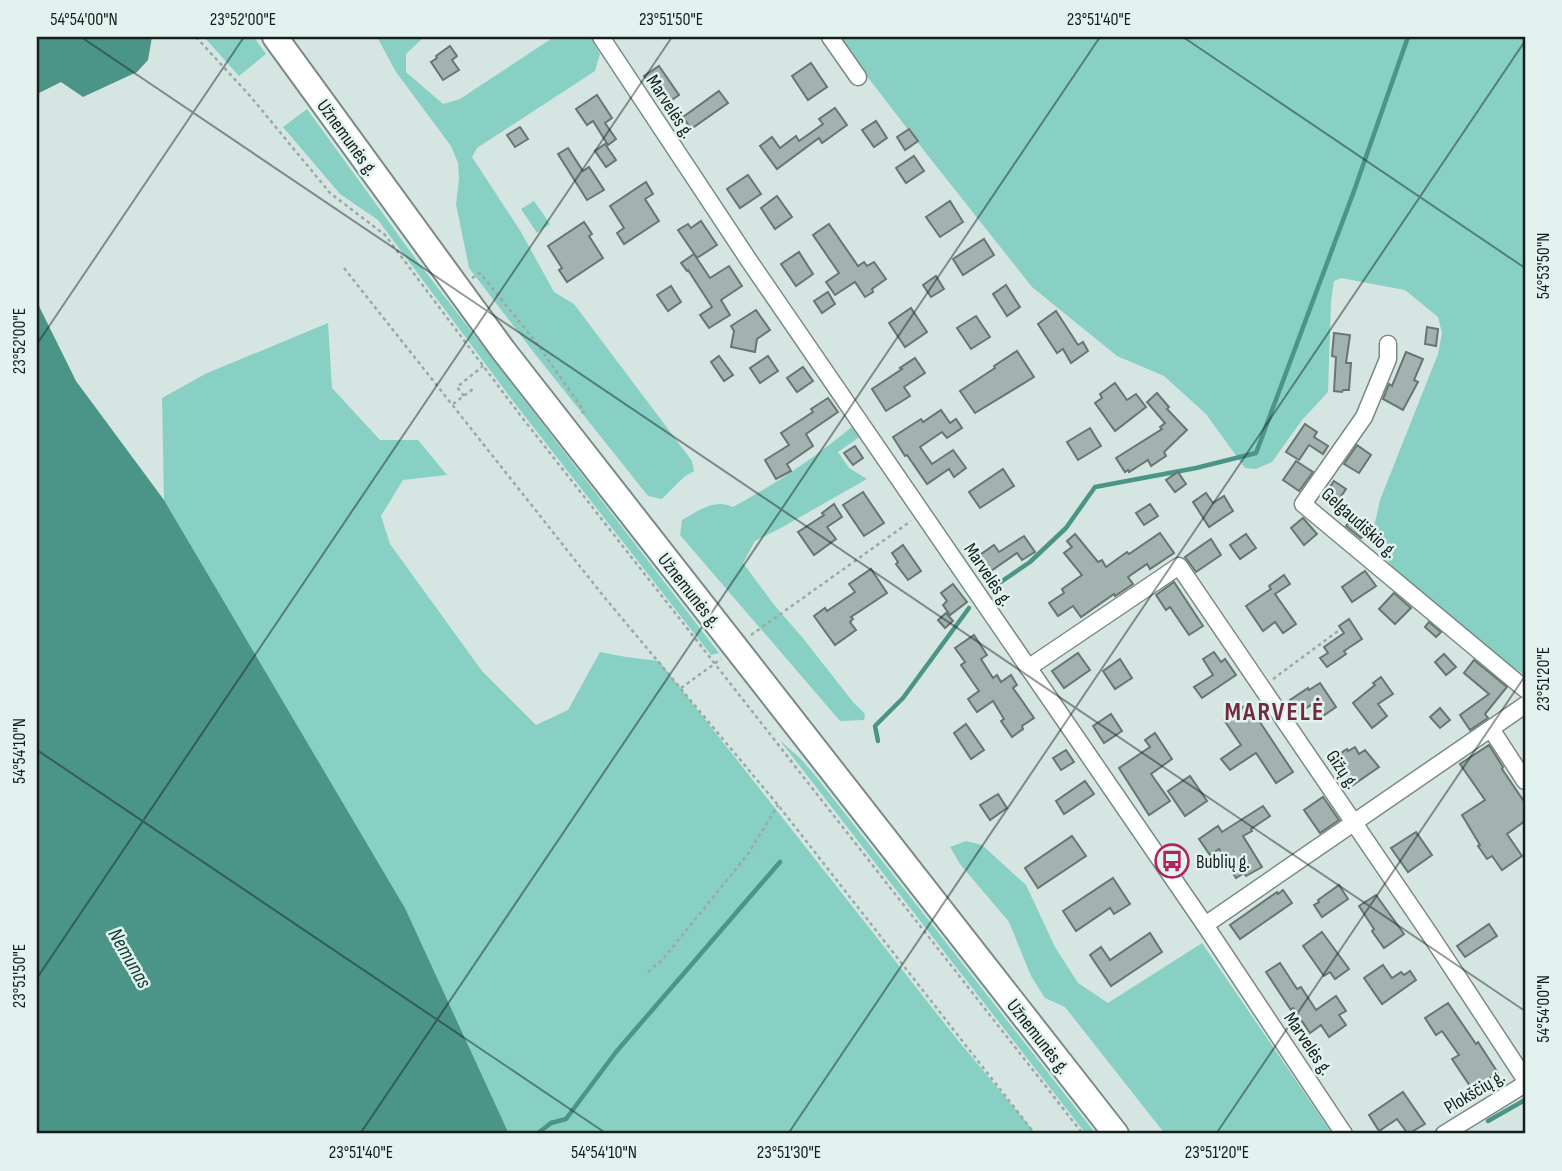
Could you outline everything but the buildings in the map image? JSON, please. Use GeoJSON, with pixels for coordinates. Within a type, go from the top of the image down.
{"type":"FeatureCollection","features":[{"type":"Feature","properties":{"kind":"main road","name":"Užnemunės g."},"geometry":{"type":"LineString","coordinates":[[275,37],[457,288],[565,429],[1116,1134]]}},
{"type":"Feature","properties":{"kind":"street","name":"Marvelės g."},"geometry":{"type":"LineString","coordinates":[[601,37],[743,251],[1345,1134]]}},
{"type":"Feature","properties":{"kind":"street"},"geometry":{"type":"LineString","coordinates":[[830,37],[858,77]]}},
{"type":"Feature","properties":{"kind":"street","name":"Gelgaudiškio g."},"geometry":{"type":"LineString","coordinates":[[1388,344],[1388,359],[1364,417],[1303,504],[1525,689]]}},
{"type":"Feature","properties":{"kind":"street","name":"Gižų g."},"geometry":{"type":"LineString","coordinates":[[1027,668],[1179,566],[1525,1079]]}},
{"type":"Feature","properties":{"kind":"street"},"geometry":{"type":"LineString","coordinates":[[1205,925],[1525,705]]}},
{"type":"Feature","properties":{"kind":"street"},"geometry":{"type":"LineString","coordinates":[[1491,729],[1525,780]]}},
{"type":"Feature","properties":{"kind":"street","name":"Plokščių g."},"geometry":{"type":"LineString","coordinates":[[1444,1134],[1525,1084]]}},
{"type":"Feature","properties":{"kind":"path"},"geometry":{"type":"LineString","coordinates":[[196,37],[251,97],[330,192],[386,235],[483,366],[714,664],[1083,1134]]}},
{"type":"Feature","properties":{"kind":"path"},"geometry":{"type":"LineString","coordinates":[[344,268],[605,598],[778,805],[1035,1134]]}},
{"type":"Feature","properties":{"kind":"path"},"geometry":{"type":"LineString","coordinates":[[457,288],[480,273],[535,341],[584,411],[565,429]]}},
{"type":"Feature","properties":{"kind":"path"},"geometry":{"type":"LineString","coordinates":[[464,396],[457,387],[483,366]]}},
{"type":"Feature","properties":{"kind":"path"},"geometry":{"type":"LineString","coordinates":[[453,404],[472,389]]}},
{"type":"Feature","properties":{"kind":"path"},"geometry":{"type":"LineString","coordinates":[[789,607],[922,513]]}},
{"type":"Feature","properties":{"kind":"path"},"geometry":{"type":"LineString","coordinates":[[1262,687],[1338,631]]}},
{"type":"Feature","properties":{"kind":"path"},"geometry":{"type":"LineString","coordinates":[[648,972],[663,959],[748,853],[778,805]]}},
{"type":"Feature","properties":{"kind":"shaded area"},"geometry":{"type":"Polygon","coordinates":[[[204,37],[254,37],[266,54],[239,76],[204,37]]]}},
{"type":"Feature","properties":{"kind":"shaded area"},"geometry":{"type":"Polygon","coordinates":[[[377,37],[424,37],[406,54],[406,72],[443,104],[460,99],[554,37],[590,37],[600,54],[595,71],[477,148],[472,157],[521,232],[554,292],[574,304],[692,461],[694,471],[662,499],[648,496],[469,268],[456,204],[458,163],[451,146],[396,72],[377,37]]]}},
{"type":"Feature","properties":{"kind":"shaded area"},"geometry":{"type":"Polygon","coordinates":[[[837,37],[1525,37],[1525,675],[1493,654],[1394,570],[1380,550],[1374,527],[1380,500],[1438,354],[1442,333],[1438,317],[1405,290],[1341,278],[1334,281],[1328,392],[1302,420],[1272,462],[1256,469],[1245,468],[1206,414],[1164,376],[1117,356],[1032,287],[837,37]]]}},
{"type":"Feature","properties":{"kind":"shaded area"},"geometry":{"type":"Polygon","coordinates":[[[307,109],[418,262],[719,653],[711,655],[513,401],[378,220],[340,194],[283,127],[307,109]]]}},
{"type":"Feature","properties":{"kind":"shaded area"},"geometry":{"type":"Polygon","coordinates":[[[534,201],[550,224],[537,233],[521,209],[534,201]]]}},
{"type":"Feature","properties":{"kind":"shaded area"},"geometry":{"type":"Polygon","coordinates":[[[328,323],[332,388],[380,440],[418,440],[447,475],[403,480],[381,516],[390,544],[482,671],[536,725],[568,710],[600,652],[659,661],[956,1038],[1036,1134],[509,1134],[405,908],[164,500],[162,398],[205,374],[328,323]]]}},
{"type":"Feature","properties":{"kind":"shaded area"},"geometry":{"type":"Polygon","coordinates":[[[854,425],[861,436],[838,452],[849,468],[867,479],[755,541],[743,563],[775,606],[865,714],[864,720],[840,721],[680,535],[682,520],[713,505],[733,507],[796,469],[854,425]]]}},
{"type":"Feature","properties":{"kind":"shaded area"},"geometry":{"type":"Polygon","coordinates":[[[781,742],[803,761],[818,779],[1096,1134],[1086,1134],[781,742]]]}},
{"type":"Feature","properties":{"kind":"shaded area"},"geometry":{"type":"Polygon","coordinates":[[[966,841],[982,845],[1026,885],[1055,947],[1078,983],[1108,1003],[1202,943],[1331,1134],[1165,1134],[1065,1007],[1045,998],[1031,976],[1009,922],[960,864],[950,847],[966,841]]]}},
{"type":"Feature","properties":{"kind":"water"},"geometry":{"type":"Polygon","coordinates":[[[37,37],[152,37],[148,60],[137,72],[83,97],[61,82],[37,94],[37,37]]]}},
{"type":"Feature","properties":{"kind":"water","name":"Nemunas"},"geometry":{"type":"Polygon","coordinates":[[[37,302],[76,381],[164,500],[405,908],[509,1134],[37,1134],[37,302]]]}},
{"type":"Feature","properties":{"kind":"waterway"},"geometry":{"type":"LineString","coordinates":[[992,588],[1030,562],[1066,528],[1095,487],[1196,468],[1256,453],[1354,191],[1408,37]]}},
{"type":"Feature","properties":{"kind":"waterway"},"geometry":{"type":"LineString","coordinates":[[878,741],[875,726],[903,698],[969,608]]}},
{"type":"Feature","properties":{"kind":"waterway"},"geometry":{"type":"LineString","coordinates":[[537,1134],[551,1123],[566,1119],[616,1052],[780,862]]}},
{"type":"Feature","properties":{"kind":"waterway"},"geometry":{"type":"LineString","coordinates":[[1488,1121],[1525,1100]]}},
{"type":"Feature","properties":{"kind":"place","name":"Bublių g."},"geometry":{"type":"Point","coordinates":[1172,861]}},
{"type":"Feature","properties":{"kind":"district","name":"MARVELĖ"},"geometry":{"type":"Point","coordinates":[1275,711]}}]}
